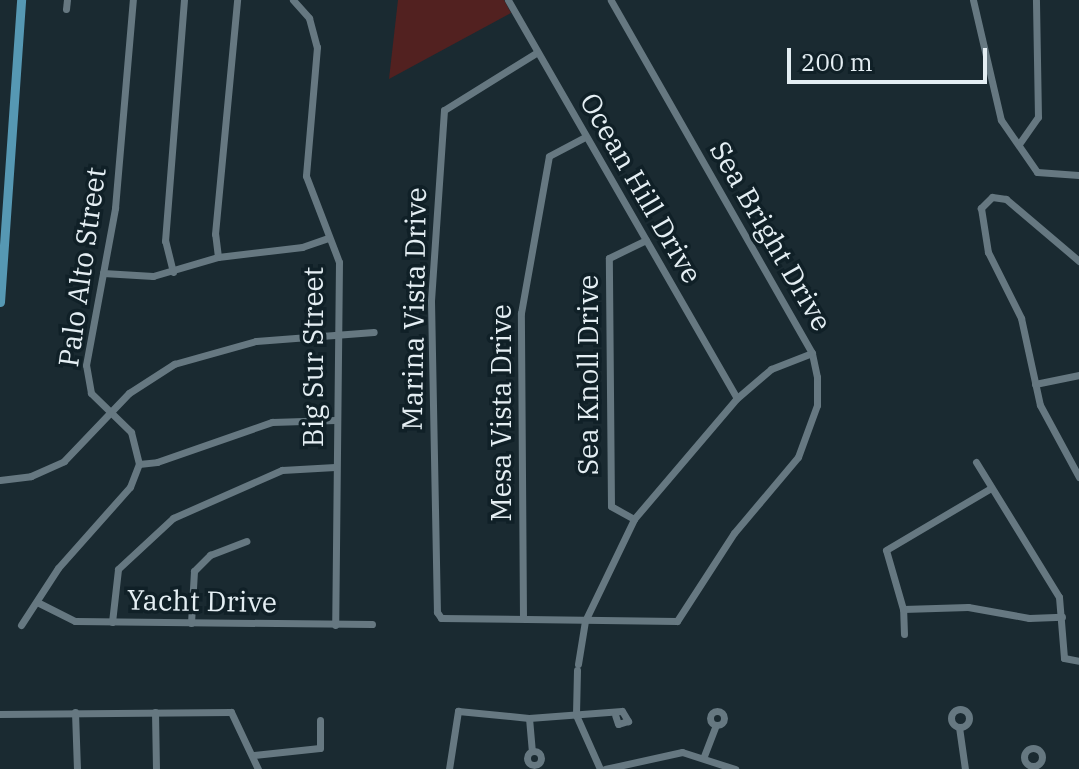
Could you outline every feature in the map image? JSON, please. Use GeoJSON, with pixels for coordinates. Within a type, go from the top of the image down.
{"type":"FeatureCollection","features":[{"type":"Feature","properties":{"kind":"main road"},"geometry":{"type":"LineString","coordinates":[[0,302],[5,169],[21,0]]}},
{"type":"Feature","properties":{"kind":"street","name":"Palo Alto Street"},"geometry":{"type":"LineString","coordinates":[[133,0],[115,208],[86,378],[91,393],[108,414],[136,439],[139,464]]}},
{"type":"Feature","properties":{"kind":"street"},"geometry":{"type":"LineString","coordinates":[[173,272],[165,241],[184,0]]}},
{"type":"Feature","properties":{"kind":"street"},"geometry":{"type":"LineString","coordinates":[[218,257],[215,234],[237,0]]}},
{"type":"Feature","properties":{"kind":"street","name":"Ocean Hill Drive"},"geometry":{"type":"LineString","coordinates":[[508,0],[737,398]]}},
{"type":"Feature","properties":{"kind":"street","name":"Sea Bright Drive"},"geometry":{"type":"LineString","coordinates":[[585,621],[671,622],[681,617],[734,533],[805,444],[819,389],[812,353],[611,0]]}},
{"type":"Feature","properties":{"kind":"street"},"geometry":{"type":"LineString","coordinates":[[973,0],[991,95],[1001,120],[1037,172],[1079,175]]}},
{"type":"Feature","properties":{"kind":"street"},"geometry":{"type":"LineString","coordinates":[[1019,144],[1038,117],[1036,0]]}},
{"type":"Feature","properties":{"kind":"street","name":"Big Sur Street"},"geometry":{"type":"LineString","coordinates":[[296,2],[309,18],[317,47],[306,176],[339,262],[335,625]]}},
{"type":"Feature","properties":{"kind":"street","name":"Marina Vista Drive"},"geometry":{"type":"LineString","coordinates":[[523,618],[441,618],[435,604],[431,301],[444,110],[536,53]]}},
{"type":"Feature","properties":{"kind":"street","name":"Mesa Vista Drive"},"geometry":{"type":"LineString","coordinates":[[523,618],[521,313],[549,156],[585,137]]}},
{"type":"Feature","properties":{"kind":"street"},"geometry":{"type":"LineString","coordinates":[[1079,261],[1006,199],[992,197],[984,203],[981,229],[1021,318],[1044,416],[1079,477]]}},
{"type":"Feature","properties":{"kind":"street"},"geometry":{"type":"LineString","coordinates":[[103,273],[136,278],[173,272],[218,257],[302,247],[328,238]]}},
{"type":"Feature","properties":{"kind":"street","name":"Sea Knoll Drive"},"geometry":{"type":"LineString","coordinates":[[634,519],[611,506],[609,258],[646,240]]}},
{"type":"Feature","properties":{"kind":"street"},"geometry":{"type":"LineString","coordinates":[[0,480],[31,476],[64,461],[147,378],[196,355],[268,339],[374,332]]}},
{"type":"Feature","properties":{"kind":"street"},"geometry":{"type":"LineString","coordinates":[[735,769],[704,756],[682,752],[602,769],[576,715],[577,667],[585,621],[634,519],[737,398],[771,369],[812,353]]}},
{"type":"Feature","properties":{"kind":"street"},"geometry":{"type":"LineString","coordinates":[[1035,384],[1079,375]]}},
{"type":"Feature","properties":{"kind":"street"},"geometry":{"type":"LineString","coordinates":[[21,625],[58,568],[130,487],[139,464],[157,462],[272,422],[335,420]]}},
{"type":"Feature","properties":{"kind":"street"},"geometry":{"type":"LineString","coordinates":[[976,462],[1059,597],[1064,658],[1079,661]]}},
{"type":"Feature","properties":{"kind":"street"},"geometry":{"type":"LineString","coordinates":[[112,622],[118,569],[173,518],[282,470],[335,467]]}},
{"type":"Feature","properties":{"kind":"street"},"geometry":{"type":"LineString","coordinates":[[904,634],[903,609],[886,550],[991,488]]}},
{"type":"Feature","properties":{"kind":"street"},"geometry":{"type":"LineString","coordinates":[[191,623],[194,571],[210,555],[246,541]]}},
{"type":"Feature","properties":{"kind":"street","name":"Yacht Drive"},"geometry":{"type":"LineString","coordinates":[[37,602],[75,621],[372,624]]}},
{"type":"Feature","properties":{"kind":"street"},"geometry":{"type":"LineString","coordinates":[[903,609],[968,607],[1029,618],[1062,617]]}},
{"type":"Feature","properties":{"kind":"street"},"geometry":{"type":"LineString","coordinates":[[523,618],[585,621]]}},
{"type":"Feature","properties":{"kind":"street"},"geometry":{"type":"LineString","coordinates":[[449,769],[458,711],[529,718],[615,715]]}},
{"type":"Feature","properties":{"kind":"street"},"geometry":{"type":"LineString","coordinates":[[75,712],[77,769]]}},
{"type":"Feature","properties":{"kind":"street"},"geometry":{"type":"LineString","coordinates":[[155,712],[156,769]]}},
{"type":"Feature","properties":{"kind":"street"},"geometry":{"type":"LineString","coordinates":[[0,714],[231,712],[258,769]]}},
{"type":"Feature","properties":{"kind":"street"},"geometry":{"type":"LineString","coordinates":[[529,718],[532,751]]}},
{"type":"Feature","properties":{"kind":"street"},"geometry":{"type":"LineString","coordinates":[[254,755],[320,748],[320,720]]}},
{"type":"Feature","properties":{"kind":"street"},"geometry":{"type":"LineString","coordinates":[[704,756],[716,725]]}},
{"type":"Feature","properties":{"kind":"street"},"geometry":{"type":"LineString","coordinates":[[959,727],[965,769]]}},
{"type":"Feature","properties":{"kind":"shaded area"},"geometry":{"type":"Polygon","coordinates":[[[398,0],[504,0],[511,13],[389,79],[398,0]]]}}]}
